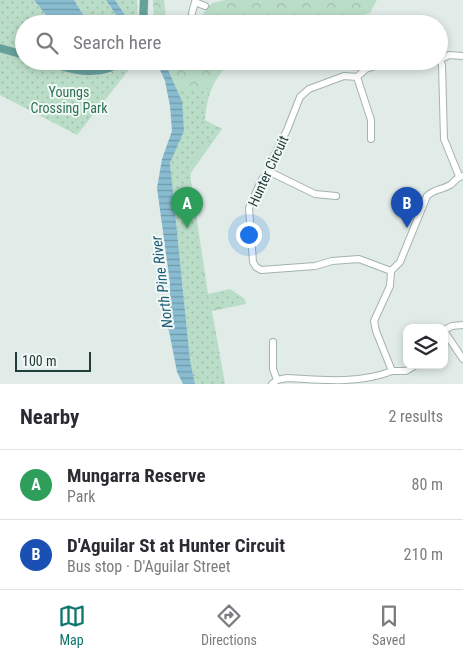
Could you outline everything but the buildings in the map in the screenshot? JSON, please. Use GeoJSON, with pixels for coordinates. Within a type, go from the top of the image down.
{"type":"FeatureCollection","features":[{"type":"Feature","properties":{"kind":"main road"},"geometry":{"type":"LineString","coordinates":[[143,15],[144,0]]}},
{"type":"Feature","properties":{"kind":"main road"},"geometry":{"type":"LineString","coordinates":[[0,48],[15,52]]}},
{"type":"Feature","properties":{"kind":"main road"},"geometry":{"type":"LineString","coordinates":[[82,70],[100,70]]}},
{"type":"Feature","properties":{"kind":"street"},"geometry":{"type":"LineString","coordinates":[[192,13],[195,1],[205,6]]}},
{"type":"Feature","properties":{"kind":"street"},"geometry":{"type":"LineString","coordinates":[[448,55],[463,56]]}},
{"type":"Feature","properties":{"kind":"street","name":"Hunter Circuit"},"geometry":{"type":"LineString","coordinates":[[365,70],[357,77],[344,76],[309,89],[302,94],[284,138],[273,158],[270,172],[262,180],[249,208],[253,262],[260,270],[268,271],[315,266],[332,260],[359,259],[391,271]]}},
{"type":"Feature","properties":{"kind":"street"},"geometry":{"type":"LineString","coordinates":[[392,371],[376,331],[374,321],[390,286],[391,271],[400,262],[427,196],[433,191],[449,186],[461,176],[444,139],[442,70]]}},
{"type":"Feature","properties":{"kind":"street"},"geometry":{"type":"LineString","coordinates":[[357,77],[371,120],[371,139]]}},
{"type":"Feature","properties":{"kind":"street"},"geometry":{"type":"LineString","coordinates":[[270,172],[315,194],[336,196]]}},
{"type":"Feature","properties":{"kind":"street"},"geometry":{"type":"LineString","coordinates":[[448,328],[452,326],[463,325]]}},
{"type":"Feature","properties":{"kind":"street"},"geometry":{"type":"LineString","coordinates":[[448,337],[463,359]]}},
{"type":"Feature","properties":{"kind":"street"},"geometry":{"type":"LineString","coordinates":[[274,342],[274,382],[287,378],[337,382],[363,380],[392,371],[406,371],[409,369]]}},
{"type":"Feature","properties":{"kind":"green space","name":"Youngs Crossing Park"},"geometry":{"type":"Polygon","coordinates":[[[0,0],[34,0],[46,15],[15,15],[15,48],[0,43],[0,0]]]}},
{"type":"Feature","properties":{"kind":"green space"},"geometry":{"type":"Polygon","coordinates":[[[74,0],[106,0],[116,15],[84,15],[74,0]]]}},
{"type":"Feature","properties":{"kind":"green space"},"geometry":{"type":"Polygon","coordinates":[[[115,0],[137,0],[138,15],[125,15],[115,0]]]}},
{"type":"Feature","properties":{"kind":"green space"},"geometry":{"type":"Polygon","coordinates":[[[153,0],[164,0],[166,15],[154,15],[153,0]]]}},
{"type":"Feature","properties":{"kind":"green space"},"geometry":{"type":"Polygon","coordinates":[[[225,0],[377,0],[370,13],[364,15],[202,15],[212,3],[225,0]]]}},
{"type":"Feature","properties":{"kind":"green space","name":"Youngs Crossing Park"},"geometry":{"type":"Polygon","coordinates":[[[0,52],[15,56],[15,70],[60,70],[70,73],[100,75],[116,70],[128,70],[77,135],[0,95],[0,52]]]}},
{"type":"Feature","properties":{"kind":"green space"},"geometry":{"type":"Polygon","coordinates":[[[168,70],[223,70],[209,95],[205,120],[222,129],[190,174],[208,294],[230,289],[245,299],[246,304],[212,311],[225,384],[195,384],[190,360],[170,163],[175,150],[182,101],[168,70]]]}},
{"type":"Feature","properties":{"kind":"green space"},"geometry":{"type":"Polygon","coordinates":[[[209,88],[202,121],[217,130],[188,168],[206,296],[224,292],[238,296],[242,303],[209,308],[224,384],[197,384],[189,340],[171,164],[185,131],[179,90],[209,88]]]}},
{"type":"Feature","properties":{"kind":"water"},"geometry":{"type":"Polygon","coordinates":[[[34,0],[74,0],[83,15],[46,15],[34,0]]]}},
{"type":"Feature","properties":{"kind":"water"},"geometry":{"type":"Polygon","coordinates":[[[106,0],[115,0],[125,15],[116,15],[106,0]]]}},
{"type":"Feature","properties":{"kind":"water","name":"North Pine River"},"geometry":{"type":"Polygon","coordinates":[[[160,70],[168,70],[182,101],[184,131],[170,163],[190,360],[195,384],[183,384],[177,372],[169,331],[165,325],[170,305],[170,283],[157,188],[162,159],[172,131],[165,81],[160,70]]]}},
{"type":"Feature","properties":{"kind":"place","name":"Mungarra Reserve"},"geometry":{"type":"Point","coordinates":[187,228]}},
{"type":"Feature","properties":{"kind":"place","name":"D'Aguilar St at Hunter Circuit"},"geometry":{"type":"Point","coordinates":[407,228]}}]}
